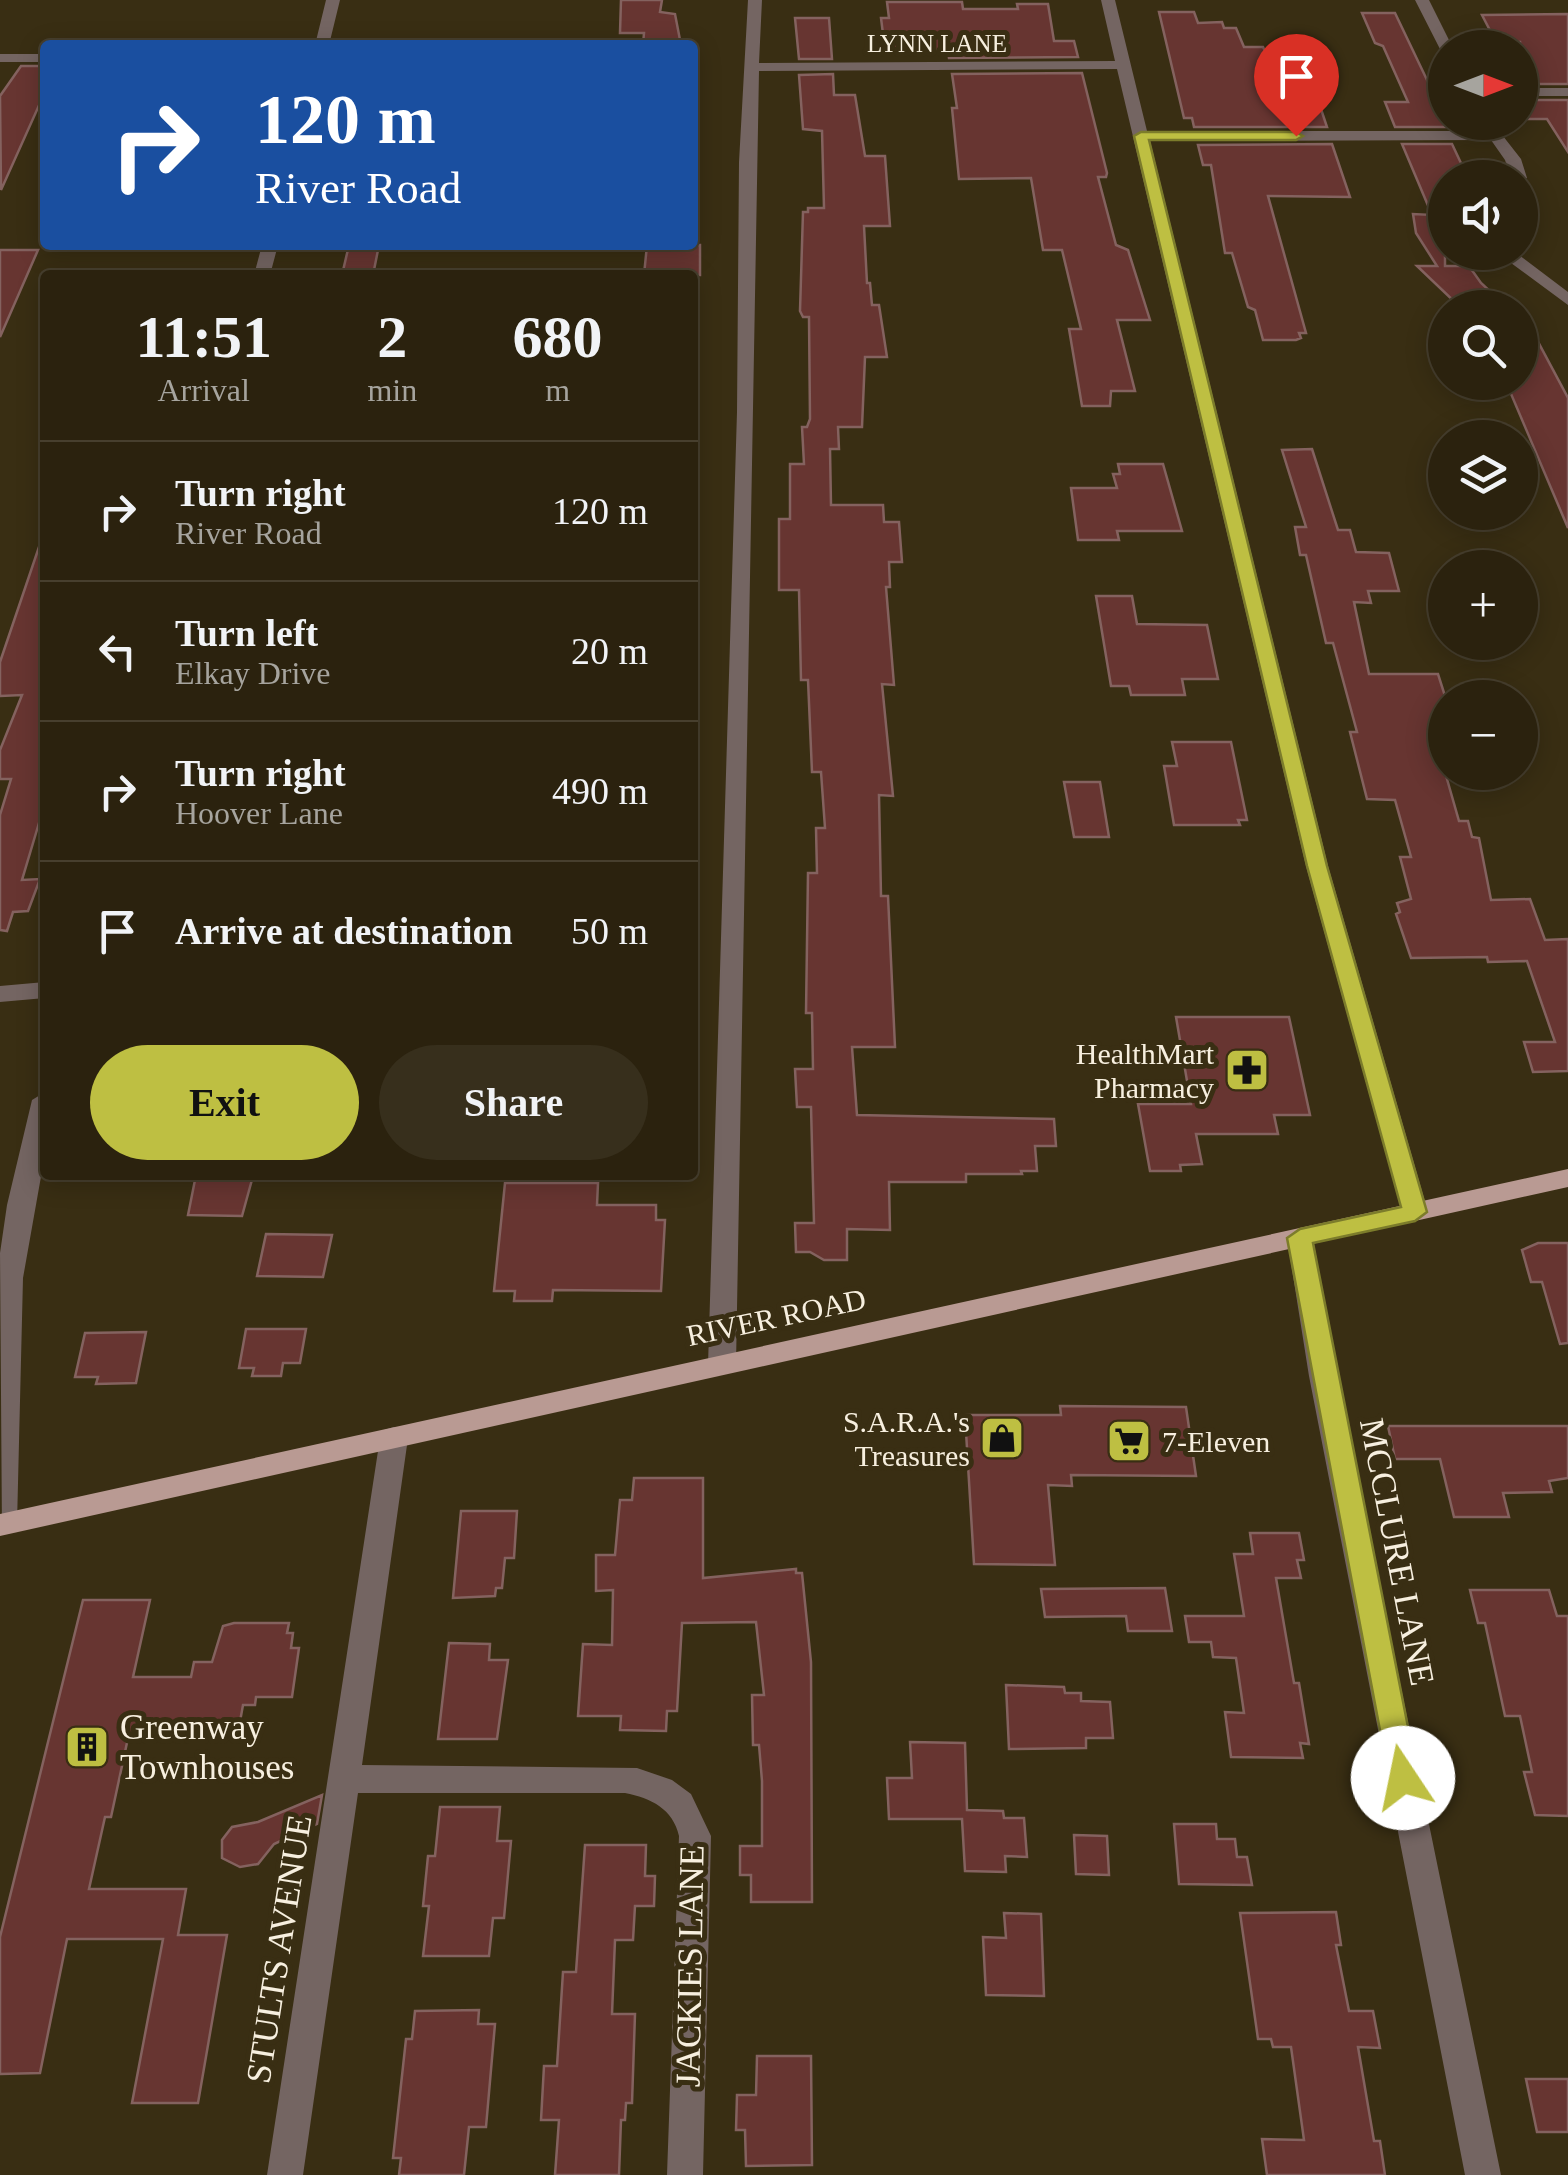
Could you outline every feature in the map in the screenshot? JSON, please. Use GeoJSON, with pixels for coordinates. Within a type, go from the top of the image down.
{"type":"FeatureCollection","features":[{"type":"Feature","properties":{"kind":"main road","name":"RIVER ROAD"},"geometry":{"type":"LineString","coordinates":[[1,1524],[1568,1178]]}},
{"type":"Feature","properties":{"kind":"street"},"geometry":{"type":"LineString","coordinates":[[323,40],[333,0]]}},
{"type":"Feature","properties":{"kind":"street"},"geometry":{"type":"LineString","coordinates":[[722,1365],[754,0]]}},
{"type":"Feature","properties":{"kind":"street"},"geometry":{"type":"LineString","coordinates":[[1108,0],[1317,866],[1415,1212]]}},
{"type":"Feature","properties":{"kind":"street"},"geometry":{"type":"LineString","coordinates":[[1422,0],[1437,30]]}},
{"type":"Feature","properties":{"kind":"street"},"geometry":{"type":"LineString","coordinates":[[0,58],[40,58]]}},
{"type":"Feature","properties":{"kind":"street","name":"LYNN LANE"},"geometry":{"type":"LineString","coordinates":[[751,67],[1124,65]]}},
{"type":"Feature","properties":{"kind":"street"},"geometry":{"type":"LineString","coordinates":[[1538,92],[1568,92]]}},
{"type":"Feature","properties":{"kind":"street"},"geometry":{"type":"LineString","coordinates":[[1141,136],[1428,130]]}},
{"type":"Feature","properties":{"kind":"street"},"geometry":{"type":"LineString","coordinates":[[1496,140],[1512,160]]}},
{"type":"Feature","properties":{"kind":"street"},"geometry":{"type":"LineString","coordinates":[[1528,270],[1568,300]]}},
{"type":"Feature","properties":{"kind":"street"},"geometry":{"type":"LineString","coordinates":[[0,994],[40,990]]}},
{"type":"Feature","properties":{"kind":"street"},"geometry":{"type":"LineString","coordinates":[[1,1524],[10,1278],[20,1204],[40,1121]]}},
{"type":"Feature","properties":{"kind":"street","name":"MCCLURE LANE"},"geometry":{"type":"LineString","coordinates":[[1300,1238],[1327,1395],[1483,2175]]}},
{"type":"Feature","properties":{"kind":"street","name":"STULTS AVENUE"},"geometry":{"type":"LineString","coordinates":[[285,2175],[394,1438]]}},
{"type":"Feature","properties":{"kind":"street","name":"JACKIES LANE"},"geometry":{"type":"LineString","coordinates":[[345,1779],[625,1779],[662,1789],[688,1812],[694,1836],[685,2175]]}},
{"type":"Feature","properties":{"kind":"building"},"geometry":{"type":"Polygon","coordinates":[[[621,0],[662,0],[660,12],[675,14],[680,40],[643,40],[644,33],[620,33],[621,0]]]}},
{"type":"Feature","properties":{"kind":"building"},"geometry":{"type":"Polygon","coordinates":[[[887,2],[962,2],[963,9],[1018,9],[1017,4],[1048,4],[1054,41],[1074,41],[1078,57],[949,58],[948,50],[885,50],[881,18],[889,18],[887,2]]]}},
{"type":"Feature","properties":{"kind":"building"},"geometry":{"type":"Polygon","coordinates":[[[1159,12],[1194,12],[1198,23],[1222,22],[1224,28],[1236,28],[1244,47],[1288,53],[1307,103],[1319,103],[1327,127],[1194,127],[1192,118],[1184,118],[1159,12]]]}},
{"type":"Feature","properties":{"kind":"building"},"geometry":{"type":"Polygon","coordinates":[[[1362,13],[1395,13],[1428,82],[1428,127],[1395,127],[1385,102],[1408,102],[1383,46],[1375,43],[1362,13]]]}},
{"type":"Feature","properties":{"kind":"building"},"geometry":{"type":"Polygon","coordinates":[[[1568,14],[1568,84],[1538,84],[1538,30],[1490,30],[1482,15],[1568,14]]]}},
{"type":"Feature","properties":{"kind":"building"},"geometry":{"type":"Polygon","coordinates":[[[795,18],[829,18],[832,59],[799,59],[795,18]]]}},
{"type":"Feature","properties":{"kind":"building"},"geometry":{"type":"Polygon","coordinates":[[[21,66],[40,66],[40,103],[1,190],[0,96],[21,66]]]}},
{"type":"Feature","properties":{"kind":"building"},"geometry":{"type":"Polygon","coordinates":[[[1082,73],[1107,173],[1106,177],[1098,177],[1116,245],[1128,250],[1150,320],[1117,320],[1135,391],[1111,391],[1110,406],[1082,406],[1069,329],[1081,329],[1062,250],[1043,250],[1031,178],[959,179],[952,108],[957,108],[952,74],[1082,73]]]}},
{"type":"Feature","properties":{"kind":"building"},"geometry":{"type":"Polygon","coordinates":[[[833,74],[834,95],[855,95],[865,156],[885,156],[890,226],[864,226],[867,283],[872,305],[879,305],[887,357],[865,357],[862,427],[838,427],[839,449],[830,449],[831,505],[883,505],[884,522],[899,522],[902,562],[889,562],[890,587],[886,587],[894,685],[882,684],[893,796],[879,795],[881,896],[888,896],[895,1047],[852,1047],[857,1115],[1054,1119],[1056,1146],[1035,1146],[1037,1171],[966,1174],[966,1182],[889,1182],[890,1230],[847,1229],[847,1260],[824,1260],[810,1252],[796,1252],[795,1223],[814,1223],[811,1107],[797,1107],[795,1069],[813,1069],[812,1013],[806,1013],[808,873],[817,873],[816,828],[825,828],[821,772],[812,772],[808,680],[801,680],[799,590],[779,590],[779,519],[790,519],[790,464],[804,464],[802,427],[807,427],[810,419],[809,317],[803,317],[800,311],[803,212],[824,208],[822,131],[803,129],[799,75],[833,74]]]}},
{"type":"Feature","properties":{"kind":"building"},"geometry":{"type":"Polygon","coordinates":[[[1538,100],[1568,100],[1568,152],[1547,119],[1538,119],[1538,100]]]}},
{"type":"Feature","properties":{"kind":"building"},"geometry":{"type":"Polygon","coordinates":[[[1332,144],[1350,197],[1268,196],[1306,333],[1299,333],[1301,338],[1296,340],[1263,340],[1255,310],[1248,307],[1232,253],[1225,253],[1211,165],[1203,165],[1198,145],[1332,144]]]}},
{"type":"Feature","properties":{"kind":"building"},"geometry":{"type":"Polygon","coordinates":[[[1402,144],[1452,144],[1460,160],[1428,160],[1428,206],[1402,144]]]}},
{"type":"Feature","properties":{"kind":"building"},"geometry":{"type":"Polygon","coordinates":[[[1413,214],[1428,215],[1428,252],[1416,233],[1413,214]]]}},
{"type":"Feature","properties":{"kind":"building"},"geometry":{"type":"Polygon","coordinates":[[[700,245],[700,275],[698,270],[644,270],[646,250],[698,250],[700,245]]]}},
{"type":"Feature","properties":{"kind":"building"},"geometry":{"type":"Polygon","coordinates":[[[0,250],[38,250],[0,337],[0,250]]]}},
{"type":"Feature","properties":{"kind":"building"},"geometry":{"type":"Polygon","coordinates":[[[348,250],[378,250],[374,270],[343,270],[348,250]]]}},
{"type":"Feature","properties":{"kind":"building"},"geometry":{"type":"Polygon","coordinates":[[[1417,266],[1428,266],[1428,270],[1472,270],[1489,290],[1442,290],[1417,266]]]}},
{"type":"Feature","properties":{"kind":"building"},"geometry":{"type":"Polygon","coordinates":[[[1538,342],[1568,398],[1568,528],[1538,457],[1538,420],[1522,420],[1514,400],[1538,400],[1538,342]]]}},
{"type":"Feature","properties":{"kind":"building"},"geometry":{"type":"Polygon","coordinates":[[[1312,449],[1338,530],[1350,530],[1356,552],[1389,553],[1399,591],[1368,591],[1371,603],[1354,602],[1369,674],[1438,674],[1440,680],[1428,680],[1428,790],[1450,790],[1459,821],[1468,821],[1472,837],[1479,838],[1491,900],[1530,899],[1545,940],[1568,939],[1568,1071],[1533,1072],[1524,1042],[1555,1042],[1527,961],[1411,958],[1396,914],[1400,912],[1397,903],[1411,899],[1400,857],[1411,857],[1395,800],[1367,799],[1350,732],[1357,732],[1333,643],[1326,643],[1306,555],[1300,555],[1295,527],[1306,527],[1282,450],[1312,449]]]}},
{"type":"Feature","properties":{"kind":"building"},"geometry":{"type":"Polygon","coordinates":[[[1118,464],[1163,464],[1182,531],[1117,531],[1119,540],[1078,540],[1071,488],[1117,488],[1113,474],[1120,474],[1118,464]]]}},
{"type":"Feature","properties":{"kind":"building"},"geometry":{"type":"Polygon","coordinates":[[[40,544],[40,823],[22,880],[40,879],[28,911],[13,912],[7,931],[0,930],[0,815],[11,779],[0,779],[0,750],[22,695],[0,696],[0,662],[40,544]]]}},
{"type":"Feature","properties":{"kind":"building"},"geometry":{"type":"Polygon","coordinates":[[[1096,596],[1132,596],[1137,624],[1207,625],[1218,679],[1182,679],[1185,695],[1131,695],[1129,686],[1111,686],[1096,596]]]}},
{"type":"Feature","properties":{"kind":"building"},"geometry":{"type":"Polygon","coordinates":[[[1172,742],[1231,742],[1247,820],[1238,820],[1240,825],[1174,825],[1164,766],[1177,766],[1172,742]]]}},
{"type":"Feature","properties":{"kind":"building"},"geometry":{"type":"Polygon","coordinates":[[[1064,782],[1100,782],[1109,837],[1074,837],[1064,782]]]}},
{"type":"Feature","properties":{"kind":"building"},"geometry":{"type":"Polygon","coordinates":[[[1176,1017],[1289,1017],[1310,1115],[1274,1115],[1278,1134],[1196,1134],[1202,1164],[1180,1165],[1181,1171],[1150,1171],[1138,1104],[1191,1104],[1176,1017]]]}},
{"type":"Feature","properties":{"kind":"building"},"geometry":{"type":"Polygon","coordinates":[[[195,1180],[252,1180],[242,1216],[188,1215],[195,1180]]]}},
{"type":"Feature","properties":{"kind":"building"},"geometry":{"type":"Polygon","coordinates":[[[505,1183],[598,1183],[597,1205],[656,1205],[656,1220],[665,1220],[661,1291],[553,1290],[552,1301],[514,1301],[515,1291],[494,1291],[505,1183]]]}},
{"type":"Feature","properties":{"kind":"building"},"geometry":{"type":"Polygon","coordinates":[[[266,1234],[332,1235],[323,1277],[257,1276],[266,1234]]]}},
{"type":"Feature","properties":{"kind":"building"},"geometry":{"type":"Polygon","coordinates":[[[1538,1243],[1568,1243],[1568,1343],[1560,1344],[1542,1282],[1531,1282],[1522,1250],[1538,1243]]]}},
{"type":"Feature","properties":{"kind":"building"},"geometry":{"type":"Polygon","coordinates":[[[246,1329],[306,1329],[300,1363],[283,1363],[281,1376],[252,1376],[254,1368],[239,1368],[246,1329]]]}},
{"type":"Feature","properties":{"kind":"building"},"geometry":{"type":"Polygon","coordinates":[[[146,1332],[136,1383],[96,1384],[98,1377],[75,1377],[85,1333],[146,1332]]]}},
{"type":"Feature","properties":{"kind":"building"},"geometry":{"type":"Polygon","coordinates":[[[1060,1406],[1186,1407],[1196,1476],[1071,1475],[1072,1486],[1048,1485],[1055,1565],[974,1564],[965,1415],[1061,1415],[1060,1406]]]}},
{"type":"Feature","properties":{"kind":"building"},"geometry":{"type":"Polygon","coordinates":[[[1388,1426],[1568,1426],[1568,1478],[1549,1481],[1552,1492],[1503,1493],[1509,1517],[1454,1517],[1440,1459],[1395,1459],[1388,1426]]]}},
{"type":"Feature","properties":{"kind":"building"},"geometry":{"type":"Polygon","coordinates":[[[634,1478],[703,1478],[703,1578],[796,1569],[796,1573],[802,1573],[811,1662],[812,1902],[751,1902],[751,1875],[740,1875],[740,1846],[762,1846],[759,1745],[753,1745],[752,1695],[764,1695],[756,1622],[682,1623],[677,1711],[667,1711],[666,1731],[620,1730],[621,1716],[578,1716],[583,1644],[612,1645],[613,1590],[596,1591],[596,1555],[615,1555],[620,1500],[632,1500],[634,1478]]]}},
{"type":"Feature","properties":{"kind":"building"},"geometry":{"type":"Polygon","coordinates":[[[461,1511],[517,1511],[514,1558],[505,1558],[502,1588],[496,1588],[495,1596],[453,1598],[461,1511]]]}},
{"type":"Feature","properties":{"kind":"building"},"geometry":{"type":"Polygon","coordinates":[[[1250,1533],[1299,1533],[1304,1560],[1297,1560],[1301,1578],[1276,1578],[1309,1744],[1300,1743],[1303,1758],[1231,1757],[1225,1712],[1244,1713],[1236,1658],[1213,1657],[1211,1642],[1189,1642],[1185,1616],[1244,1616],[1234,1554],[1253,1554],[1250,1533]]]}},
{"type":"Feature","properties":{"kind":"building"},"geometry":{"type":"Polygon","coordinates":[[[1165,1588],[1172,1631],[1128,1631],[1126,1616],[1045,1617],[1041,1589],[1165,1588]]]}},
{"type":"Feature","properties":{"kind":"building"},"geometry":{"type":"Polygon","coordinates":[[[1470,1590],[1549,1590],[1557,1616],[1568,1616],[1568,1816],[1535,1815],[1524,1772],[1532,1772],[1520,1716],[1505,1716],[1485,1623],[1478,1623],[1470,1590]]]}},
{"type":"Feature","properties":{"kind":"building"},"geometry":{"type":"Polygon","coordinates":[[[83,1600],[150,1600],[133,1677],[191,1677],[194,1662],[212,1662],[223,1626],[234,1623],[289,1623],[287,1633],[293,1633],[291,1648],[299,1648],[292,1697],[256,1697],[255,1705],[243,1705],[237,1738],[128,1738],[111,1817],[105,1817],[89,1889],[186,1889],[178,1935],[227,1935],[198,2103],[132,2103],[163,1939],[67,1939],[40,2073],[0,2074],[0,1937],[83,1600]]]}},
{"type":"Feature","properties":{"kind":"building"},"geometry":{"type":"Polygon","coordinates":[[[449,1643],[490,1644],[489,1660],[508,1660],[497,1739],[438,1739],[449,1643]]]}},
{"type":"Feature","properties":{"kind":"building"},"geometry":{"type":"Polygon","coordinates":[[[1006,1685],[1064,1687],[1065,1693],[1081,1693],[1081,1701],[1110,1702],[1113,1738],[1086,1738],[1086,1748],[1009,1749],[1006,1685]]]}},
{"type":"Feature","properties":{"kind":"building"},"geometry":{"type":"Polygon","coordinates":[[[910,1742],[965,1743],[967,1810],[1003,1811],[1004,1818],[1024,1818],[1027,1857],[1005,1856],[1006,1872],[965,1871],[962,1819],[889,1819],[887,1778],[912,1778],[910,1742]]]}},
{"type":"Feature","properties":{"kind":"building"},"geometry":{"type":"Polygon","coordinates":[[[322,1795],[317,1824],[274,1844],[258,1864],[240,1867],[222,1858],[222,1840],[232,1827],[258,1822],[322,1795]]]}},
{"type":"Feature","properties":{"kind":"building"},"geometry":{"type":"Polygon","coordinates":[[[440,1807],[500,1807],[497,1841],[511,1841],[504,1918],[493,1918],[489,1956],[423,1956],[429,1906],[423,1906],[428,1856],[435,1856],[440,1807]]]}},
{"type":"Feature","properties":{"kind":"building"},"geometry":{"type":"Polygon","coordinates":[[[1174,1824],[1216,1824],[1217,1839],[1235,1839],[1237,1857],[1247,1857],[1252,1885],[1179,1884],[1174,1824]]]}},
{"type":"Feature","properties":{"kind":"building"},"geometry":{"type":"Polygon","coordinates":[[[1074,1835],[1107,1836],[1109,1875],[1076,1874],[1074,1835]]]}},
{"type":"Feature","properties":{"kind":"building"},"geometry":{"type":"Polygon","coordinates":[[[585,1845],[646,1845],[645,1876],[655,1876],[654,1906],[635,1906],[633,1940],[615,1940],[612,2014],[635,2014],[632,2103],[626,2103],[625,2120],[621,2120],[619,2175],[555,2175],[559,2120],[541,2120],[544,2066],[557,2066],[563,1972],[576,1972],[585,1845]]]}},
{"type":"Feature","properties":{"kind":"building"},"geometry":{"type":"Polygon","coordinates":[[[1336,1912],[1341,1945],[1336,1945],[1349,2011],[1373,2011],[1380,2048],[1358,2047],[1374,2141],[1380,2141],[1385,2175],[1267,2175],[1262,2139],[1304,2140],[1291,2047],[1273,2047],[1271,2039],[1258,2039],[1240,1913],[1336,1912]]]}},
{"type":"Feature","properties":{"kind":"building"},"geometry":{"type":"Polygon","coordinates":[[[1004,1913],[1041,1914],[1044,1996],[986,1995],[983,1937],[1006,1938],[1004,1913]]]}},
{"type":"Feature","properties":{"kind":"building"},"geometry":{"type":"Polygon","coordinates":[[[479,2010],[478,2024],[495,2024],[486,2127],[469,2127],[464,2175],[399,2175],[401,2158],[393,2158],[406,2039],[412,2039],[415,2011],[479,2010]]]}},
{"type":"Feature","properties":{"kind":"building"},"geometry":{"type":"Polygon","coordinates":[[[757,2056],[811,2056],[812,2165],[746,2166],[745,2130],[736,2130],[737,2095],[756,2095],[757,2056]]]}},
{"type":"Feature","properties":{"kind":"building"},"geometry":{"type":"Polygon","coordinates":[[[1526,2079],[1568,2079],[1568,2132],[1537,2132],[1526,2079]]]}},
{"type":"Feature","properties":{"kind":"place","name":"HealthMart Pharmacy"},"geometry":{"type":"Point","coordinates":[1247,1070]}},
{"type":"Feature","properties":{"kind":"place","name":"S.A.R.A.'s Treasures"},"geometry":{"type":"Point","coordinates":[1002,1438]}},
{"type":"Feature","properties":{"kind":"place","name":"7-Eleven"},"geometry":{"type":"Point","coordinates":[1129,1441]}},
{"type":"Feature","properties":{"kind":"place","name":"Greenway Townhouses"},"geometry":{"type":"Point","coordinates":[87,1747]}},
{"type":"Feature","properties":{"kind":"route"},"geometry":{"type":"LineString","coordinates":[[1296,136],[1141,136],[1317,866],[1415,1212],[1300,1238],[1323,1376],[1403,1778]]}}]}
